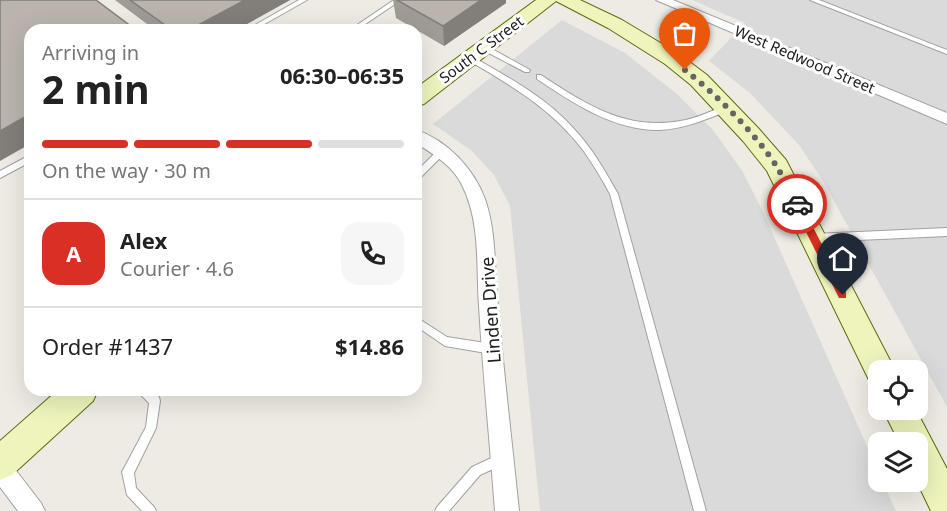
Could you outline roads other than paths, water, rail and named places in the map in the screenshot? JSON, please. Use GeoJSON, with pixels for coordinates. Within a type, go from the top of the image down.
{"type":"FeatureCollection","features":[{"type":"Feature","properties":{"kind":"main road","name":"South C Street"},"geometry":{"type":"LineString","coordinates":[[422,94],[548,0]]}},
{"type":"Feature","properties":{"kind":"main road"},"geometry":{"type":"LineString","coordinates":[[565,0],[615,24],[653,46],[699,80],[728,108],[777,166],[875,360]]}},
{"type":"Feature","properties":{"kind":"main road"},"geometry":{"type":"LineString","coordinates":[[0,463],[75,396]]}},
{"type":"Feature","properties":{"kind":"main road"},"geometry":{"type":"LineString","coordinates":[[928,467],[947,506]]}},
{"type":"Feature","properties":{"kind":"street","name":"West Redwood Street"},"geometry":{"type":"LineString","coordinates":[[662,0],[947,119]]}},
{"type":"Feature","properties":{"kind":"street","name":"Linden Drive"},"geometry":{"type":"LineString","coordinates":[[422,140],[441,152],[469,182],[479,206],[485,235],[492,349],[507,511]]}},
{"type":"Feature","properties":{"kind":"street"},"geometry":{"type":"LineString","coordinates":[[0,468],[33,511]]}},
{"type":"Feature","properties":{"kind":"lane"},"geometry":{"type":"LineString","coordinates":[[262,24],[304,0]]}},
{"type":"Feature","properties":{"kind":"lane"},"geometry":{"type":"LineString","coordinates":[[362,24],[398,0]]}},
{"type":"Feature","properties":{"kind":"lane"},"geometry":{"type":"LineString","coordinates":[[813,0],[947,52]]}},
{"type":"Feature","properties":{"kind":"lane"},"geometry":{"type":"LineString","coordinates":[[476,53],[527,70]]}},
{"type":"Feature","properties":{"kind":"lane"},"geometry":{"type":"LineString","coordinates":[[476,53],[547,106],[567,124],[600,167],[614,194],[700,511]]}},
{"type":"Feature","properties":{"kind":"lane"},"geometry":{"type":"LineString","coordinates":[[539,77],[584,107],[619,120],[653,127],[681,124],[728,108]]}},
{"type":"Feature","properties":{"kind":"lane"},"geometry":{"type":"LineString","coordinates":[[422,171],[441,152]]}},
{"type":"Feature","properties":{"kind":"lane"},"geometry":{"type":"LineString","coordinates":[[0,175],[24,161]]}},
{"type":"Feature","properties":{"kind":"lane"},"geometry":{"type":"LineString","coordinates":[[814,238],[947,232]]}},
{"type":"Feature","properties":{"kind":"lane"},"geometry":{"type":"LineString","coordinates":[[422,325],[445,341],[492,349]]}},
{"type":"Feature","properties":{"kind":"lane"},"geometry":{"type":"LineString","coordinates":[[150,396],[155,401],[151,428],[128,472],[131,491],[150,511]]}},
{"type":"Feature","properties":{"kind":"lane"},"geometry":{"type":"LineString","coordinates":[[441,511],[476,471],[502,459]]}}]}
